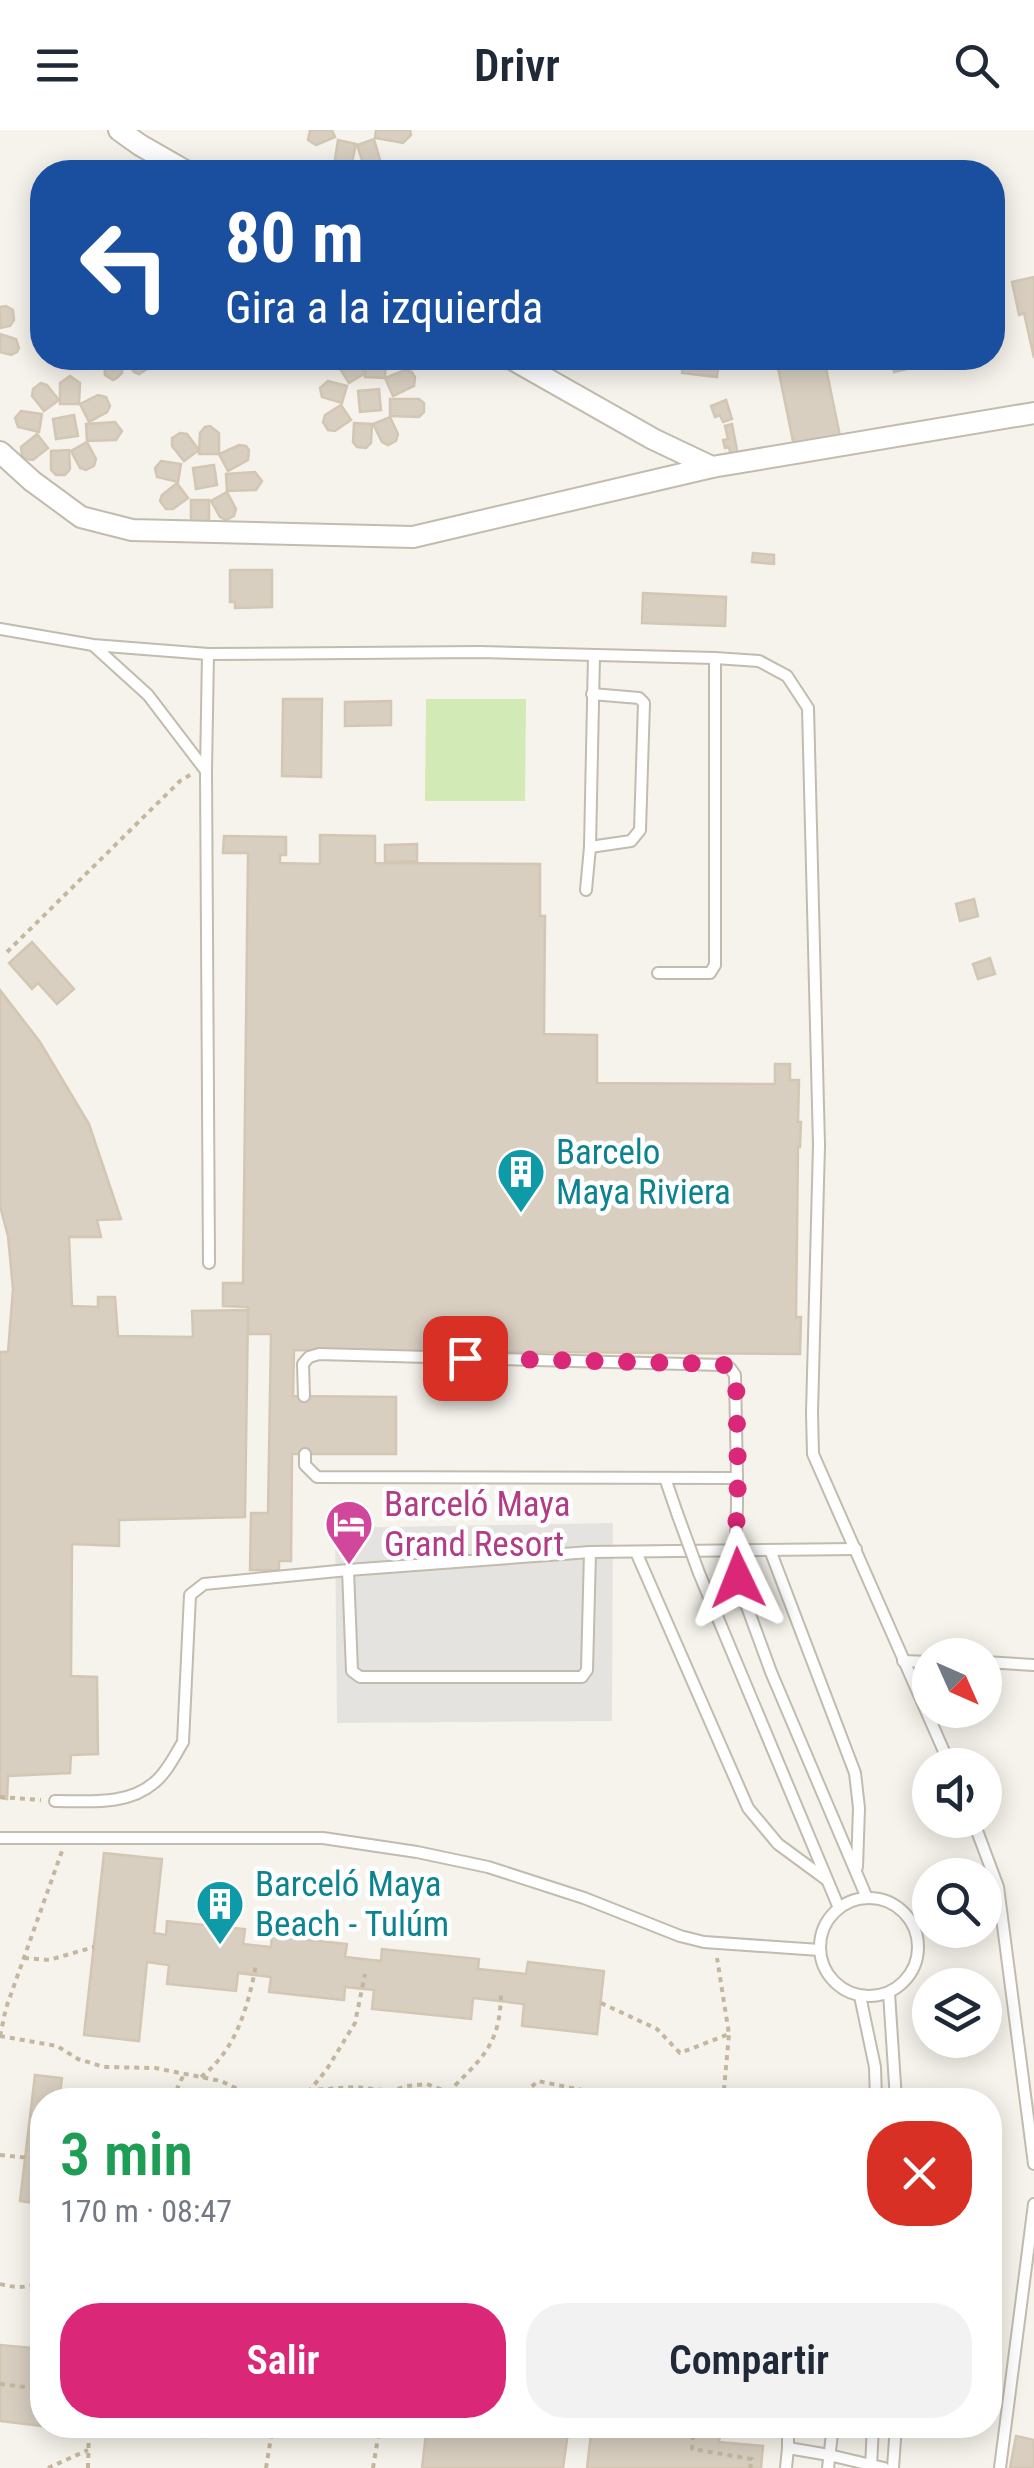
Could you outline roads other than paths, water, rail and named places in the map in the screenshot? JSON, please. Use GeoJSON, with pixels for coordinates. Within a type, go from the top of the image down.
{"type":"FeatureCollection","features":[{"type":"Feature","properties":{"kind":"street"},"geometry":{"type":"LineString","coordinates":[[119,130],[165,160]]}},
{"type":"Feature","properties":{"kind":"street"},"geometry":{"type":"LineString","coordinates":[[531,370],[653,439],[712,467]]}},
{"type":"Feature","properties":{"kind":"street"},"geometry":{"type":"LineString","coordinates":[[0,452],[81,517],[132,530],[413,537],[712,467],[1034,413]]}},
{"type":"Feature","properties":{"kind":"lane"},"geometry":{"type":"LineString","coordinates":[[0,629],[92,645],[208,654],[478,652],[715,658],[759,661],[787,676],[808,708],[819,1145],[813,1454],[942,1748]]}},
{"type":"Feature","properties":{"kind":"lane"},"geometry":{"type":"LineString","coordinates":[[92,645],[148,695],[206,772]]}},
{"type":"Feature","properties":{"kind":"lane"},"geometry":{"type":"LineString","coordinates":[[208,654],[208,1263]]}},
{"type":"Feature","properties":{"kind":"lane"},"geometry":{"type":"LineString","coordinates":[[586,890],[594,655]]}},
{"type":"Feature","properties":{"kind":"lane"},"geometry":{"type":"LineString","coordinates":[[658,974],[710,973],[715,965],[715,658]]}},
{"type":"Feature","properties":{"kind":"lane"},"geometry":{"type":"LineString","coordinates":[[590,847],[631,841],[640,830],[644,703],[639,698],[592,694]]}},
{"type":"Feature","properties":{"kind":"lane"},"geometry":{"type":"LineString","coordinates":[[304,1396],[303,1364],[319,1354],[722,1364],[730,1368],[736,1375],[735,1562],[740,1590],[867,1898]]}},
{"type":"Feature","properties":{"kind":"lane"},"geometry":{"type":"LineString","coordinates":[[305,1454],[305,1465],[316,1477],[738,1478]]}},
{"type":"Feature","properties":{"kind":"lane"},"geometry":{"type":"LineString","coordinates":[[665,1478],[700,1574],[839,1908]]}},
{"type":"Feature","properties":{"kind":"lane"},"geometry":{"type":"LineString","coordinates":[[770,1550],[854,1772],[859,1808],[857,1873]]}},
{"type":"Feature","properties":{"kind":"lane"},"geometry":{"type":"LineString","coordinates":[[55,1802],[111,1802],[156,1782],[174,1758],[183,1742],[190,1595],[204,1584],[590,1552],[856,1550]]}},
{"type":"Feature","properties":{"kind":"lane"},"geometry":{"type":"LineString","coordinates":[[348,1570],[352,1670],[360,1676],[582,1677],[587,1670],[590,1552]]}},
{"type":"Feature","properties":{"kind":"lane"},"geometry":{"type":"LineString","coordinates":[[636,1552],[748,1808],[778,1844],[827,1880]]}},
{"type":"Feature","properties":{"kind":"lane"},"geometry":{"type":"LineString","coordinates":[[903,1661],[912,1661]]}},
{"type":"Feature","properties":{"kind":"lane"},"geometry":{"type":"LineString","coordinates":[[1002,1663],[1034,1665]]}},
{"type":"Feature","properties":{"kind":"lane"},"geometry":{"type":"LineString","coordinates":[[0,1838],[324,1838],[488,1867],[584,1898],[680,1936],[715,1943],[820,1950]]}},
{"type":"Feature","properties":{"kind":"lane"},"geometry":{"type":"LineString","coordinates":[[980,1838],[998,1887],[1034,2164]]}},
{"type":"Feature","properties":{"kind":"lane"},"geometry":{"type":"LineString","coordinates":[[867,1898],[895,1905],[916,1933],[918,1957],[908,1978],[889,1993],[878,1996],[860,1996],[843,1990],[826,1973],[820,1950],[824,1927],[839,1908],[867,1898]]}},
{"type":"Feature","properties":{"kind":"lane"},"geometry":{"type":"LineString","coordinates":[[889,1993],[895,2088]]}},
{"type":"Feature","properties":{"kind":"lane"},"geometry":{"type":"LineString","coordinates":[[860,1996],[876,2088]]}},
{"type":"Feature","properties":{"kind":"lane"},"geometry":{"type":"LineString","coordinates":[[1000,2468],[1034,2204]]}},
{"type":"Feature","properties":{"kind":"lane"},"geometry":{"type":"LineString","coordinates":[[786,2468],[788,2438]]}},
{"type":"Feature","properties":{"kind":"lane"},"geometry":{"type":"LineString","coordinates":[[828,2468],[831,2438]]}},
{"type":"Feature","properties":{"kind":"lane"},"geometry":{"type":"LineString","coordinates":[[871,2466],[873,2438]]}},
{"type":"Feature","properties":{"kind":"lane"},"geometry":{"type":"LineString","coordinates":[[894,2468],[895,2438]]}},
{"type":"Feature","properties":{"kind":"lane"},"geometry":{"type":"LineString","coordinates":[[788,2448],[884,2468]]}},
{"type":"Feature","properties":{"kind":"place","name":"Barcelo Maya Riviera"},"geometry":{"type":"Point","coordinates":[521,1214]}},
{"type":"Feature","properties":{"kind":"place","name":"Barceló Maya Grand Resort"},"geometry":{"type":"Point","coordinates":[349,1566]}},
{"type":"Feature","properties":{"kind":"place","name":"Barceló Maya Beach - Tulúm"},"geometry":{"type":"Point","coordinates":[220,1946]}}]}
